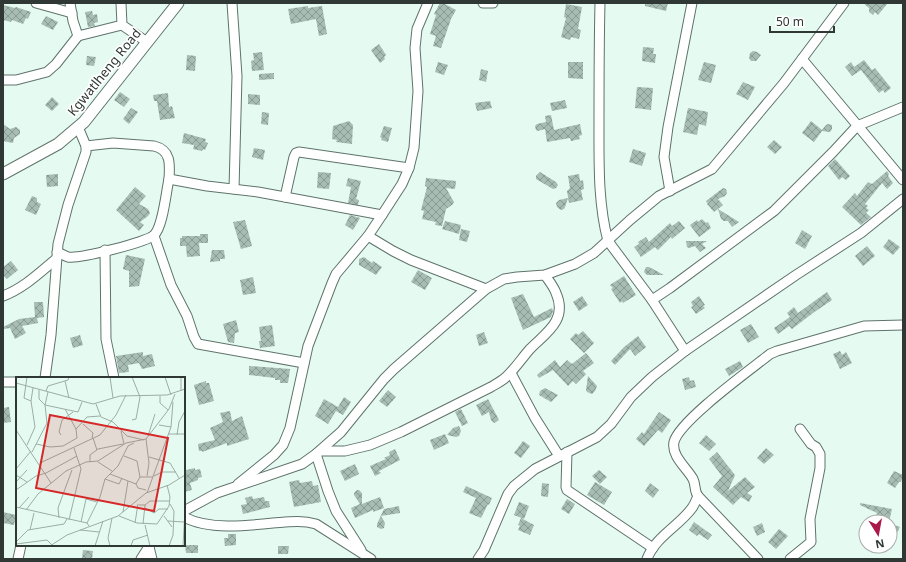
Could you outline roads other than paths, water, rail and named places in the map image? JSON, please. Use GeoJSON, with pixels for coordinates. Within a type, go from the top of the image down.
{"type":"FeatureCollection","features":[{"type":"Feature","properties":{"kind":"street"},"geometry":{"type":"LineString","coordinates":[[36,3],[72,13]]}},
{"type":"Feature","properties":{"kind":"street"},"geometry":{"type":"LineString","coordinates":[[70,3],[78,36]]}},
{"type":"Feature","properties":{"kind":"street"},"geometry":{"type":"LineString","coordinates":[[121,3],[122,25]]}},
{"type":"Feature","properties":{"kind":"street","name":"Kgwatlheng Road"},"geometry":{"type":"LineString","coordinates":[[3,174],[58,144],[84,122],[178,3]]}},
{"type":"Feature","properties":{"kind":"street"},"geometry":{"type":"LineString","coordinates":[[232,3],[237,76],[234,189]]}},
{"type":"Feature","properties":{"kind":"street"},"geometry":{"type":"LineString","coordinates":[[235,486],[274,455],[282,444],[290,428],[308,346],[336,274],[368,236],[402,184],[409,168],[414,148],[418,91],[416,34],[428,3]]}},
{"type":"Feature","properties":{"kind":"street"},"geometry":{"type":"LineString","coordinates":[[483,3],[493,3]]}},
{"type":"Feature","properties":{"kind":"street"},"geometry":{"type":"LineString","coordinates":[[600,3],[599,160],[603,210],[608,241],[652,300],[685,351]]}},
{"type":"Feature","properties":{"kind":"street"},"geometry":{"type":"LineString","coordinates":[[670,191],[664,157],[665,143],[692,3]]}},
{"type":"Feature","properties":{"kind":"street"},"geometry":{"type":"LineString","coordinates":[[185,511],[217,493],[302,464],[319,452],[341,432],[389,374],[486,289],[504,279],[545,275],[575,264],[594,253],[659,196],[708,171],[715,165],[784,83],[844,3]]}},
{"type":"Feature","properties":{"kind":"street"},"geometry":{"type":"LineString","coordinates":[[3,80],[16,80],[47,72],[56,64],[78,36],[122,25],[147,42]]}},
{"type":"Feature","properties":{"kind":"street"},"geometry":{"type":"LineString","coordinates":[[802,59],[903,180]]}},
{"type":"Feature","properties":{"kind":"street"},"geometry":{"type":"LineString","coordinates":[[652,300],[774,211],[857,126],[903,107]]}},
{"type":"Feature","properties":{"kind":"street"},"geometry":{"type":"LineString","coordinates":[[45,377],[51,335],[57,256],[68,205],[84,159],[86,146],[78,127]]}},
{"type":"Feature","properties":{"kind":"street"},"geometry":{"type":"LineString","coordinates":[[3,296],[13,292],[30,281],[57,256],[68,257],[89,254],[141,242],[154,236],[160,228],[170,169],[167,155],[160,148],[113,143],[86,146]]}},
{"type":"Feature","properties":{"kind":"street"},"geometry":{"type":"LineString","coordinates":[[285,197],[294,157],[299,152],[409,168]]}},
{"type":"Feature","properties":{"kind":"street"},"geometry":{"type":"LineString","coordinates":[[169,179],[285,197],[382,215]]}},
{"type":"Feature","properties":{"kind":"street"},"geometry":{"type":"LineString","coordinates":[[478,559],[484,550],[511,489],[536,469],[587,443],[604,431],[632,397],[647,382],[685,351],[796,275],[861,233],[903,199]]}},
{"type":"Feature","properties":{"kind":"street"},"geometry":{"type":"LineString","coordinates":[[154,236],[171,285],[187,316],[198,344],[304,363]]}},
{"type":"Feature","properties":{"kind":"street"},"geometry":{"type":"LineString","coordinates":[[368,236],[392,251],[411,260],[486,289]]}},
{"type":"Feature","properties":{"kind":"street"},"geometry":{"type":"LineString","coordinates":[[105,250],[106,339],[114,377]]}},
{"type":"Feature","properties":{"kind":"street"},"geometry":{"type":"LineString","coordinates":[[319,452],[345,451],[370,445],[401,432],[504,379],[556,324],[559,314],[559,304],[556,293],[545,275]]}},
{"type":"Feature","properties":{"kind":"street"},"geometry":{"type":"LineString","coordinates":[[758,559],[698,496],[692,479],[675,454],[674,442],[679,432],[696,414],[770,354],[864,326],[903,325]]}},
{"type":"Feature","properties":{"kind":"street"},"geometry":{"type":"LineString","coordinates":[[511,373],[535,418],[563,454],[567,490],[653,548]]}},
{"type":"Feature","properties":{"kind":"street"},"geometry":{"type":"LineString","coordinates":[[3,382],[16,382]]}},
{"type":"Feature","properties":{"kind":"street"},"geometry":{"type":"LineString","coordinates":[[790,559],[811,542],[810,519],[820,468],[820,454],[816,447],[811,444],[800,429]]}},
{"type":"Feature","properties":{"kind":"street"},"geometry":{"type":"LineString","coordinates":[[319,452],[328,491],[336,511],[362,552]]}},
{"type":"Feature","properties":{"kind":"street"},"geometry":{"type":"LineString","coordinates":[[647,559],[653,548],[693,507],[698,496]]}},
{"type":"Feature","properties":{"kind":"street"},"geometry":{"type":"LineString","coordinates":[[185,517],[198,523],[225,525],[307,521],[316,524],[371,559]]}},
{"type":"Feature","properties":{"kind":"street"},"geometry":{"type":"LineString","coordinates":[[18,559],[21,546]]}},
{"type":"Feature","properties":{"kind":"street"},"geometry":{"type":"LineString","coordinates":[[141,559],[150,546]]}},
{"type":"Feature","properties":{"kind":"street"},"geometry":{"type":"LineString","coordinates":[[150,546],[152,559]]}}]}
